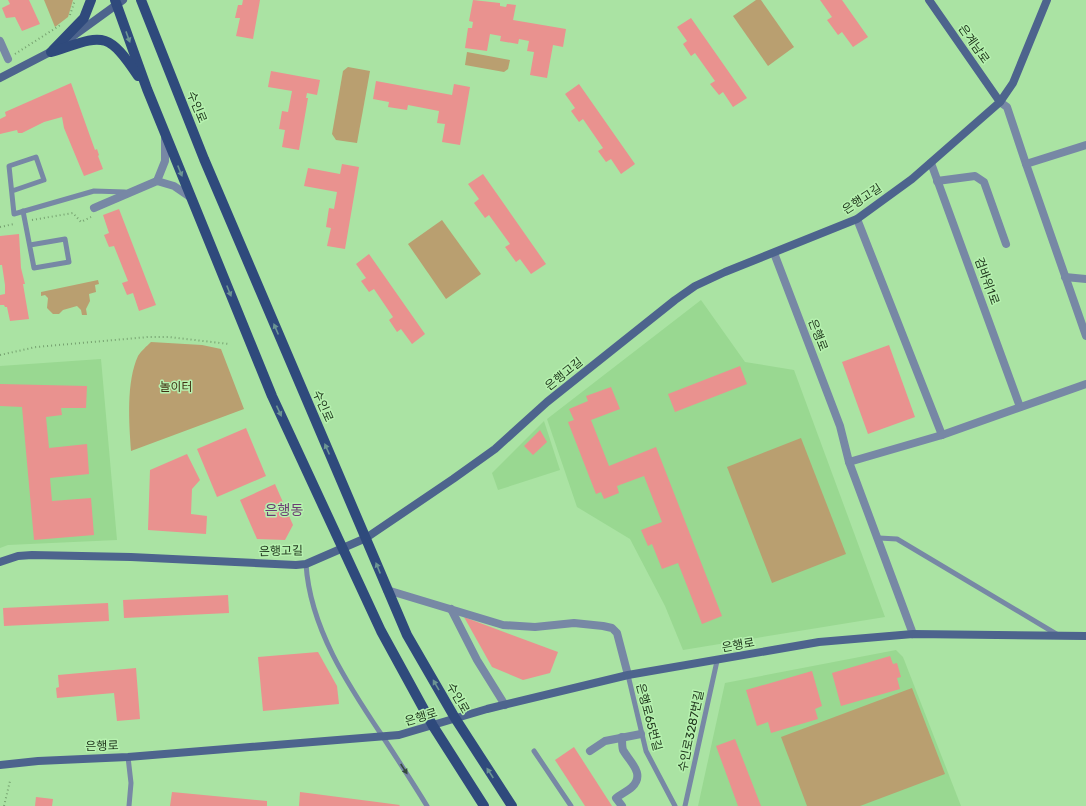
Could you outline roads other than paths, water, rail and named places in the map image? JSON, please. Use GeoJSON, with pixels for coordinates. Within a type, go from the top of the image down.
{"type":"FeatureCollection","features":[{"type":"Feature","properties":{"kind":"main road"},"geometry":{"type":"LineString","coordinates":[[51,52],[84,18],[91,0]]}},
{"type":"Feature","properties":{"kind":"main road","name":"수인로"},"geometry":{"type":"LineString","coordinates":[[141,0],[207,167],[387,590],[408,635],[455,718],[512,806]]}},
{"type":"Feature","properties":{"kind":"main road"},"geometry":{"type":"LineString","coordinates":[[118,2],[147,90],[272,396],[381,632],[433,726],[484,806]]}},
{"type":"Feature","properties":{"kind":"main road"},"geometry":{"type":"LineString","coordinates":[[51,52],[91,40],[106,41],[121,51],[147,90]]}},
{"type":"Feature","properties":{"kind":"street","name":"은계남로"},"geometry":{"type":"LineString","coordinates":[[929,0],[1000,102]]}},
{"type":"Feature","properties":{"kind":"street","name":"은행고길"},"geometry":{"type":"LineString","coordinates":[[0,562],[18,556],[32,555],[131,557],[284,565],[306,564],[366,538],[496,449],[547,402],[675,300],[695,286],[857,219],[931,163],[1000,102],[1013,83],[1047,0]]}},
{"type":"Feature","properties":{"kind":"street"},"geometry":{"type":"LineString","coordinates":[[0,78],[51,52],[118,2]]}},
{"type":"Feature","properties":{"kind":"street"},"geometry":{"type":"LineString","coordinates":[[0,41],[8,59]]}},
{"type":"Feature","properties":{"kind":"street"},"geometry":{"type":"LineString","coordinates":[[1000,102],[1007,106],[1086,336]]}},
{"type":"Feature","properties":{"kind":"street"},"geometry":{"type":"LineString","coordinates":[[157,182],[165,161],[165,135]]}},
{"type":"Feature","properties":{"kind":"street"},"geometry":{"type":"LineString","coordinates":[[1026,164],[1086,145]]}},
{"type":"Feature","properties":{"kind":"street","name":"검바위1로"},"geometry":{"type":"LineString","coordinates":[[931,163],[1020,407]]}},
{"type":"Feature","properties":{"kind":"street"},"geometry":{"type":"LineString","coordinates":[[937,181],[975,176],[984,182],[1006,244]]}},
{"type":"Feature","properties":{"kind":"street"},"geometry":{"type":"LineString","coordinates":[[96,211],[128,192],[157,182],[174,186],[190,197]]}},
{"type":"Feature","properties":{"kind":"street"},"geometry":{"type":"LineString","coordinates":[[857,219],[942,435]]}},
{"type":"Feature","properties":{"kind":"street","name":"은행로"},"geometry":{"type":"LineString","coordinates":[[774,253],[840,426],[849,462],[912,634]]}},
{"type":"Feature","properties":{"kind":"street"},"geometry":{"type":"LineString","coordinates":[[1065,277],[1086,279]]}},
{"type":"Feature","properties":{"kind":"street"},"geometry":{"type":"LineString","coordinates":[[849,462],[942,435],[1086,384]]}},
{"type":"Feature","properties":{"kind":"street"},"geometry":{"type":"LineString","coordinates":[[387,590],[503,625],[520,627],[574,623],[612,628],[617,633],[628,675]]}},
{"type":"Feature","properties":{"kind":"street"},"geometry":{"type":"LineString","coordinates":[[451,609],[477,660],[505,705]]}},
{"type":"Feature","properties":{"kind":"street","name":"은행로"},"geometry":{"type":"LineString","coordinates":[[0,765],[38,761],[128,757],[410,733],[455,718],[628,675],[717,661],[819,642],[912,634],[1086,636]]}},
{"type":"Feature","properties":{"kind":"street"},"geometry":{"type":"LineString","coordinates":[[590,750],[605,741],[641,734]]}},
{"type":"Feature","properties":{"kind":"street"},"geometry":{"type":"LineString","coordinates":[[622,738],[623,750],[636,767],[637,775],[636,782],[632,787],[616,798],[622,806]]}},
{"type":"Feature","properties":{"kind":"lane"},"geometry":{"type":"LineString","coordinates":[[12,191],[44,180],[36,157],[9,166],[14,214],[94,191],[128,192]]}},
{"type":"Feature","properties":{"kind":"lane"},"geometry":{"type":"LineString","coordinates":[[23,211],[34,268],[69,262],[65,239],[30,245]]}},
{"type":"Feature","properties":{"kind":"lane"},"geometry":{"type":"LineString","coordinates":[[878,538],[897,539],[1059,636]]}},
{"type":"Feature","properties":{"kind":"lane"},"geometry":{"type":"LineString","coordinates":[[306,564],[309,593],[326,641],[364,709],[428,806]]}},
{"type":"Feature","properties":{"kind":"lane","name":"수인로3287번길"},"geometry":{"type":"LineString","coordinates":[[685,806],[717,661]]}},
{"type":"Feature","properties":{"kind":"lane","name":"은행로65번길"},"geometry":{"type":"LineString","coordinates":[[628,675],[646,750],[675,806]]}},
{"type":"Feature","properties":{"kind":"lane"},"geometry":{"type":"LineString","coordinates":[[534,751],[571,806]]}},
{"type":"Feature","properties":{"kind":"lane"},"geometry":{"type":"LineString","coordinates":[[128,757],[130,783],[129,806]]}},
{"type":"Feature","properties":{"kind":"district","name":"은행동"},"geometry":{"type":"Point","coordinates":[284,510]}},
{"type":"Feature","properties":{"kind":"park label","name":"놀이터"},"geometry":{"type":"Point","coordinates":[176,387]}}]}
